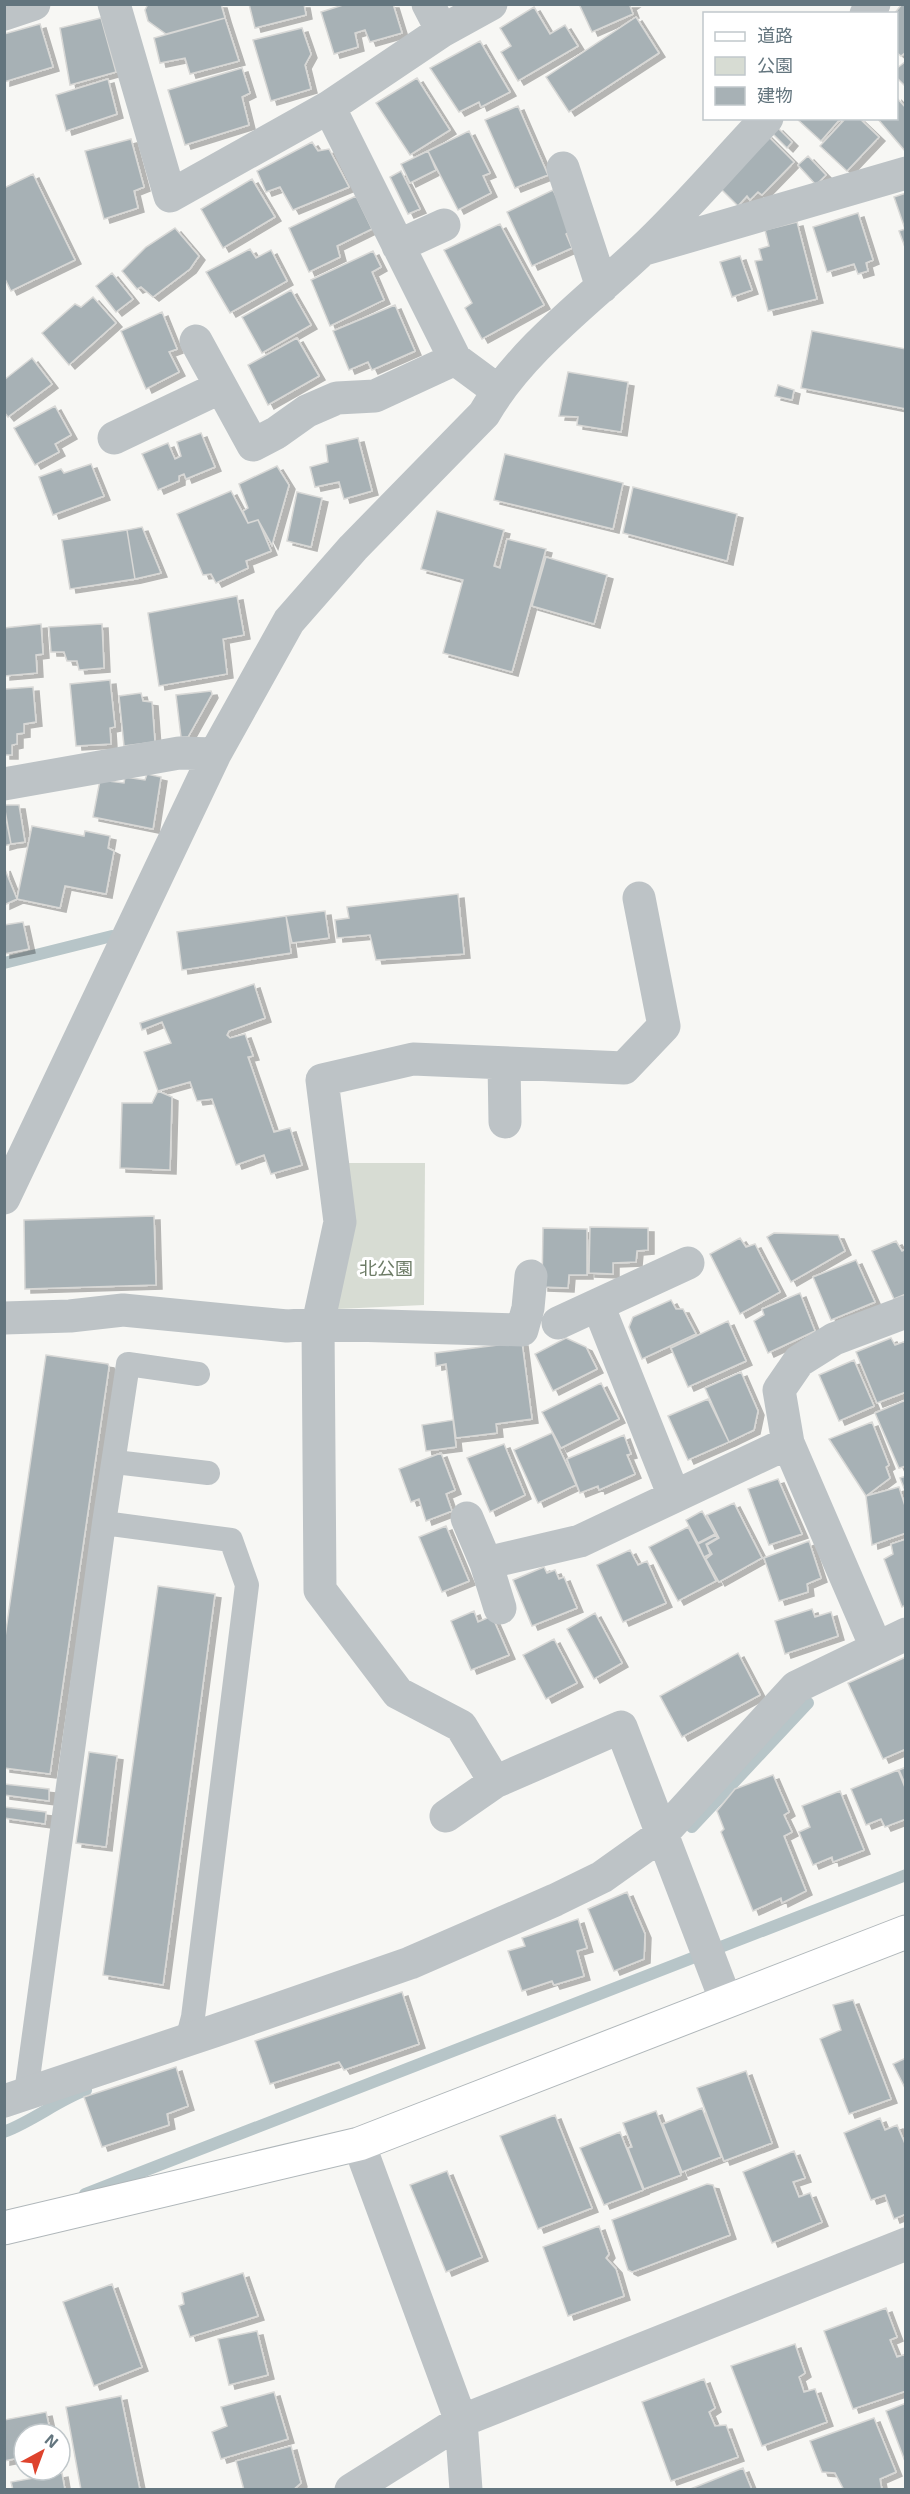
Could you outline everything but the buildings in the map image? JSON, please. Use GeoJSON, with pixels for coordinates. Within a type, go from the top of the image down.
{"type":"FeatureCollection","features":[{"type":"Feature","properties":{"kind":"street"},"geometry":{"type":"LineString","coordinates":[[4,14],[34,4]]}},
{"type":"Feature","properties":{"kind":"street"},"geometry":{"type":"LineString","coordinates":[[114,4],[170,196],[329,107],[435,18],[491,4]]}},
{"type":"Feature","properties":{"kind":"street"},"geometry":{"type":"LineString","coordinates":[[329,107],[455,359],[498,390]]}},
{"type":"Feature","properties":{"kind":"street"},"geometry":{"type":"LineString","coordinates":[[4,1198],[215,754],[289,621],[353,548],[484,414],[498,390],[546,338],[644,249],[765,120]]}},
{"type":"Feature","properties":{"kind":"street"},"geometry":{"type":"LineString","coordinates":[[563,168],[602,287]]}},
{"type":"Feature","properties":{"kind":"street"},"geometry":{"type":"LineString","coordinates":[[644,249],[906,173]]}},
{"type":"Feature","properties":{"kind":"street"},"geometry":{"type":"LineString","coordinates":[[398,246],[444,225]]}},
{"type":"Feature","properties":{"kind":"street"},"geometry":{"type":"LineString","coordinates":[[196,341],[253,445],[307,411],[337,398],[375,396],[455,359]]}},
{"type":"Feature","properties":{"kind":"street"},"geometry":{"type":"LineString","coordinates":[[114,438],[222,387]]}},
{"type":"Feature","properties":{"kind":"street"},"geometry":{"type":"LineString","coordinates":[[4,784],[179,753],[215,754]]}},
{"type":"Feature","properties":{"kind":"street"},"geometry":{"type":"LineString","coordinates":[[495,1782],[461,1726],[398,1693],[320,1590],[318,1324],[340,1222],[322,1080],[412,1059],[624,1068],[664,1026],[639,898]]}},
{"type":"Feature","properties":{"kind":"street"},"geometry":{"type":"LineString","coordinates":[[504,1063],[505,1122]]}},
{"type":"Feature","properties":{"kind":"street"},"geometry":{"type":"LineString","coordinates":[[558,1323],[688,1263]]}},
{"type":"Feature","properties":{"kind":"street"},"geometry":{"type":"LineString","coordinates":[[4,1318],[69,1316],[123,1310],[287,1326],[318,1324],[522,1330],[528,1308],[531,1276]]}},
{"type":"Feature","properties":{"kind":"street"},"geometry":{"type":"LineString","coordinates":[[598,1305],[674,1496]]}},
{"type":"Feature","properties":{"kind":"street"},"geometry":{"type":"LineString","coordinates":[[876,1647],[788,1443],[779,1390],[798,1361],[834,1339],[906,1312]]}},
{"type":"Feature","properties":{"kind":"street"},"geometry":{"type":"LineString","coordinates":[[486,1563],[580,1541],[788,1443]]}},
{"type":"Feature","properties":{"kind":"street"},"geometry":{"type":"LineString","coordinates":[[467,1518],[486,1563],[500,1608]]}},
{"type":"Feature","properties":{"kind":"street"},"geometry":{"type":"LineString","coordinates":[[15,2097],[410,1963],[602,1877],[661,1834],[796,1687],[906,1634]]}},
{"type":"Feature","properties":{"kind":"street"},"geometry":{"type":"LineString","coordinates":[[447,1816],[495,1782],[621,1727],[726,2001]]}},
{"type":"Feature","properties":{"kind":"street"},"geometry":{"type":"LineString","coordinates":[[4,2228],[359,2144],[906,1932]]}},
{"type":"Feature","properties":{"kind":"street"},"geometry":{"type":"LineString","coordinates":[[359,2144],[461,2421],[466,2490]]}},
{"type":"Feature","properties":{"kind":"street"},"geometry":{"type":"LineString","coordinates":[[351,2490],[461,2421],[906,2244]]}},
{"type":"Feature","properties":{"kind":"lane"},"geometry":{"type":"LineString","coordinates":[[15,2097],[115,1462],[128,1364],[198,1374]]}},
{"type":"Feature","properties":{"kind":"lane"},"geometry":{"type":"LineString","coordinates":[[115,1462],[208,1473]]}},
{"type":"Feature","properties":{"kind":"lane"},"geometry":{"type":"LineString","coordinates":[[104,1524],[231,1540],[247,1586],[193,2017],[187,2040]]}},
{"type":"Feature","properties":{"kind":"green space","name":"北公園"},"geometry":{"type":"Polygon","coordinates":[[[348,1163],[425,1163],[424,1305],[337,1309],[348,1163]]]}},
{"type":"Feature","properties":{"kind":"waterway"},"geometry":{"type":"LineString","coordinates":[[4,963],[112,936]]}},
{"type":"Feature","properties":{"kind":"waterway"},"geometry":{"type":"LineString","coordinates":[[692,1827],[808,1703]]}},
{"type":"Feature","properties":{"kind":"waterway"},"geometry":{"type":"LineString","coordinates":[[85,2194],[906,1875]]}},
{"type":"Feature","properties":{"kind":"waterway"},"geometry":{"type":"LineString","coordinates":[[4,2132],[86,2090]]}}]}
